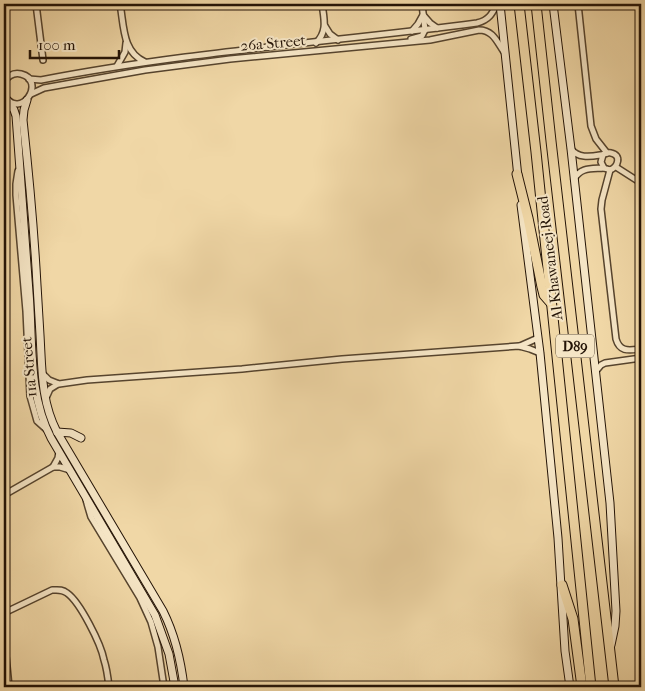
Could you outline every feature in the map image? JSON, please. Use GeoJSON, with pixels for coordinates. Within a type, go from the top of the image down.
{"type":"FeatureCollection","features":[{"type":"Feature","properties":{"kind":"highway","name":"Al Khawaneej Road"},"geometry":{"type":"LineString","coordinates":[[519,4],[591,687]]}},
{"type":"Feature","properties":{"kind":"highway","name":"Al Khawaneej Road"},"geometry":{"type":"LineString","coordinates":[[536,4],[614,687]]}},
{"type":"Feature","properties":{"kind":"highway"},"geometry":{"type":"LineString","coordinates":[[517,174],[542,287],[544,294],[551,304]]}},
{"type":"Feature","properties":{"kind":"highway"},"geometry":{"type":"LineString","coordinates":[[562,585],[573,620],[582,687]]}},
{"type":"Feature","properties":{"kind":"street"},"geometry":{"type":"LineString","coordinates":[[36,4],[43,60]]}},
{"type":"Feature","properties":{"kind":"street"},"geometry":{"type":"LineString","coordinates":[[118,66],[125,52],[126,42],[120,4]]}},
{"type":"Feature","properties":{"kind":"street"},"geometry":{"type":"LineString","coordinates":[[316,42],[323,33],[325,26],[322,4]]}},
{"type":"Feature","properties":{"kind":"street"},"geometry":{"type":"LineString","coordinates":[[395,44],[422,36],[425,30],[422,4]]}},
{"type":"Feature","properties":{"kind":"street"},"geometry":{"type":"LineString","coordinates":[[498,4],[506,55],[517,174],[540,353],[570,687]]}},
{"type":"Feature","properties":{"kind":"street","name":"26a Street"},"geometry":{"type":"LineString","coordinates":[[4,80],[11,74],[19,74],[29,79],[41,80],[145,62],[256,48],[412,32],[485,21],[498,4]]}},
{"type":"Feature","properties":{"kind":"street"},"geometry":{"type":"LineString","coordinates":[[553,4],[610,503],[616,603],[615,626],[610,648]]}},
{"type":"Feature","properties":{"kind":"street"},"geometry":{"type":"LineString","coordinates":[[578,4],[591,126],[605,154]]}},
{"type":"Feature","properties":{"kind":"street"},"geometry":{"type":"LineString","coordinates":[[424,15],[430,23],[438,28]]}},
{"type":"Feature","properties":{"kind":"street"},"geometry":{"type":"LineString","coordinates":[[412,32],[424,15]]}},
{"type":"Feature","properties":{"kind":"street"},"geometry":{"type":"LineString","coordinates":[[325,26],[330,34],[338,40]]}},
{"type":"Feature","properties":{"kind":"street","name":"26a Street"},"geometry":{"type":"LineString","coordinates":[[5,97],[16,104],[40,89],[162,68],[246,57],[430,40],[482,30],[490,32],[506,55]]}},
{"type":"Feature","properties":{"kind":"street"},"geometry":{"type":"LineString","coordinates":[[126,42],[131,52],[145,62]]}},
{"type":"Feature","properties":{"kind":"street"},"geometry":{"type":"LineString","coordinates":[[29,79],[32,86],[29,97]]}},
{"type":"Feature","properties":{"kind":"street","name":"11a Street"},"geometry":{"type":"LineString","coordinates":[[5,97],[16,116],[35,388],[40,414],[59,452],[155,615],[169,654],[175,687]]}},
{"type":"Feature","properties":{"kind":"street","name":"11a Street"},"geometry":{"type":"LineString","coordinates":[[29,97],[24,110],[23,120],[31,198],[41,372],[46,402],[57,432],[163,611],[175,640],[184,687]]}},
{"type":"Feature","properties":{"kind":"street"},"geometry":{"type":"LineString","coordinates":[[570,149],[580,156],[612,153],[617,156],[618,162],[613,169],[603,196],[601,209],[616,339],[618,345],[624,349],[641,349]]}},
{"type":"Feature","properties":{"kind":"street"},"geometry":{"type":"LineString","coordinates":[[602,166],[601,159],[605,154]]}},
{"type":"Feature","properties":{"kind":"street"},"geometry":{"type":"LineString","coordinates":[[574,180],[579,172],[592,166],[602,166],[613,169],[641,183]]}},
{"type":"Feature","properties":{"kind":"street"},"geometry":{"type":"LineString","coordinates":[[519,346],[538,338]]}},
{"type":"Feature","properties":{"kind":"street"},"geometry":{"type":"LineString","coordinates":[[46,402],[50,389],[59,384],[87,380],[519,346],[530,348],[540,353]]}},
{"type":"Feature","properties":{"kind":"street"},"geometry":{"type":"LineString","coordinates":[[596,371],[605,363],[641,358]]}},
{"type":"Feature","properties":{"kind":"street"},"geometry":{"type":"LineString","coordinates":[[41,372],[48,380],[59,384]]}},
{"type":"Feature","properties":{"kind":"street"},"geometry":{"type":"LineString","coordinates":[[57,432],[72,434],[81,438]]}},
{"type":"Feature","properties":{"kind":"street"},"geometry":{"type":"LineString","coordinates":[[53,467],[59,452]]}},
{"type":"Feature","properties":{"kind":"street"},"geometry":{"type":"LineString","coordinates":[[5,492],[53,467],[70,470]]}},
{"type":"Feature","properties":{"kind":"street","name":"11a Street"},"geometry":{"type":"LineString","coordinates":[[86,497],[91,517],[140,598],[151,622],[158,647],[164,687]]}},
{"type":"Feature","properties":{"kind":"street"},"geometry":{"type":"LineString","coordinates":[[4,613],[52,590],[65,591],[76,603],[97,640],[104,660],[109,687]]}},
{"type":"Feature","properties":{"kind":"street"},"geometry":{"type":"LineString","coordinates":[[4,636],[8,687]]}}]}
